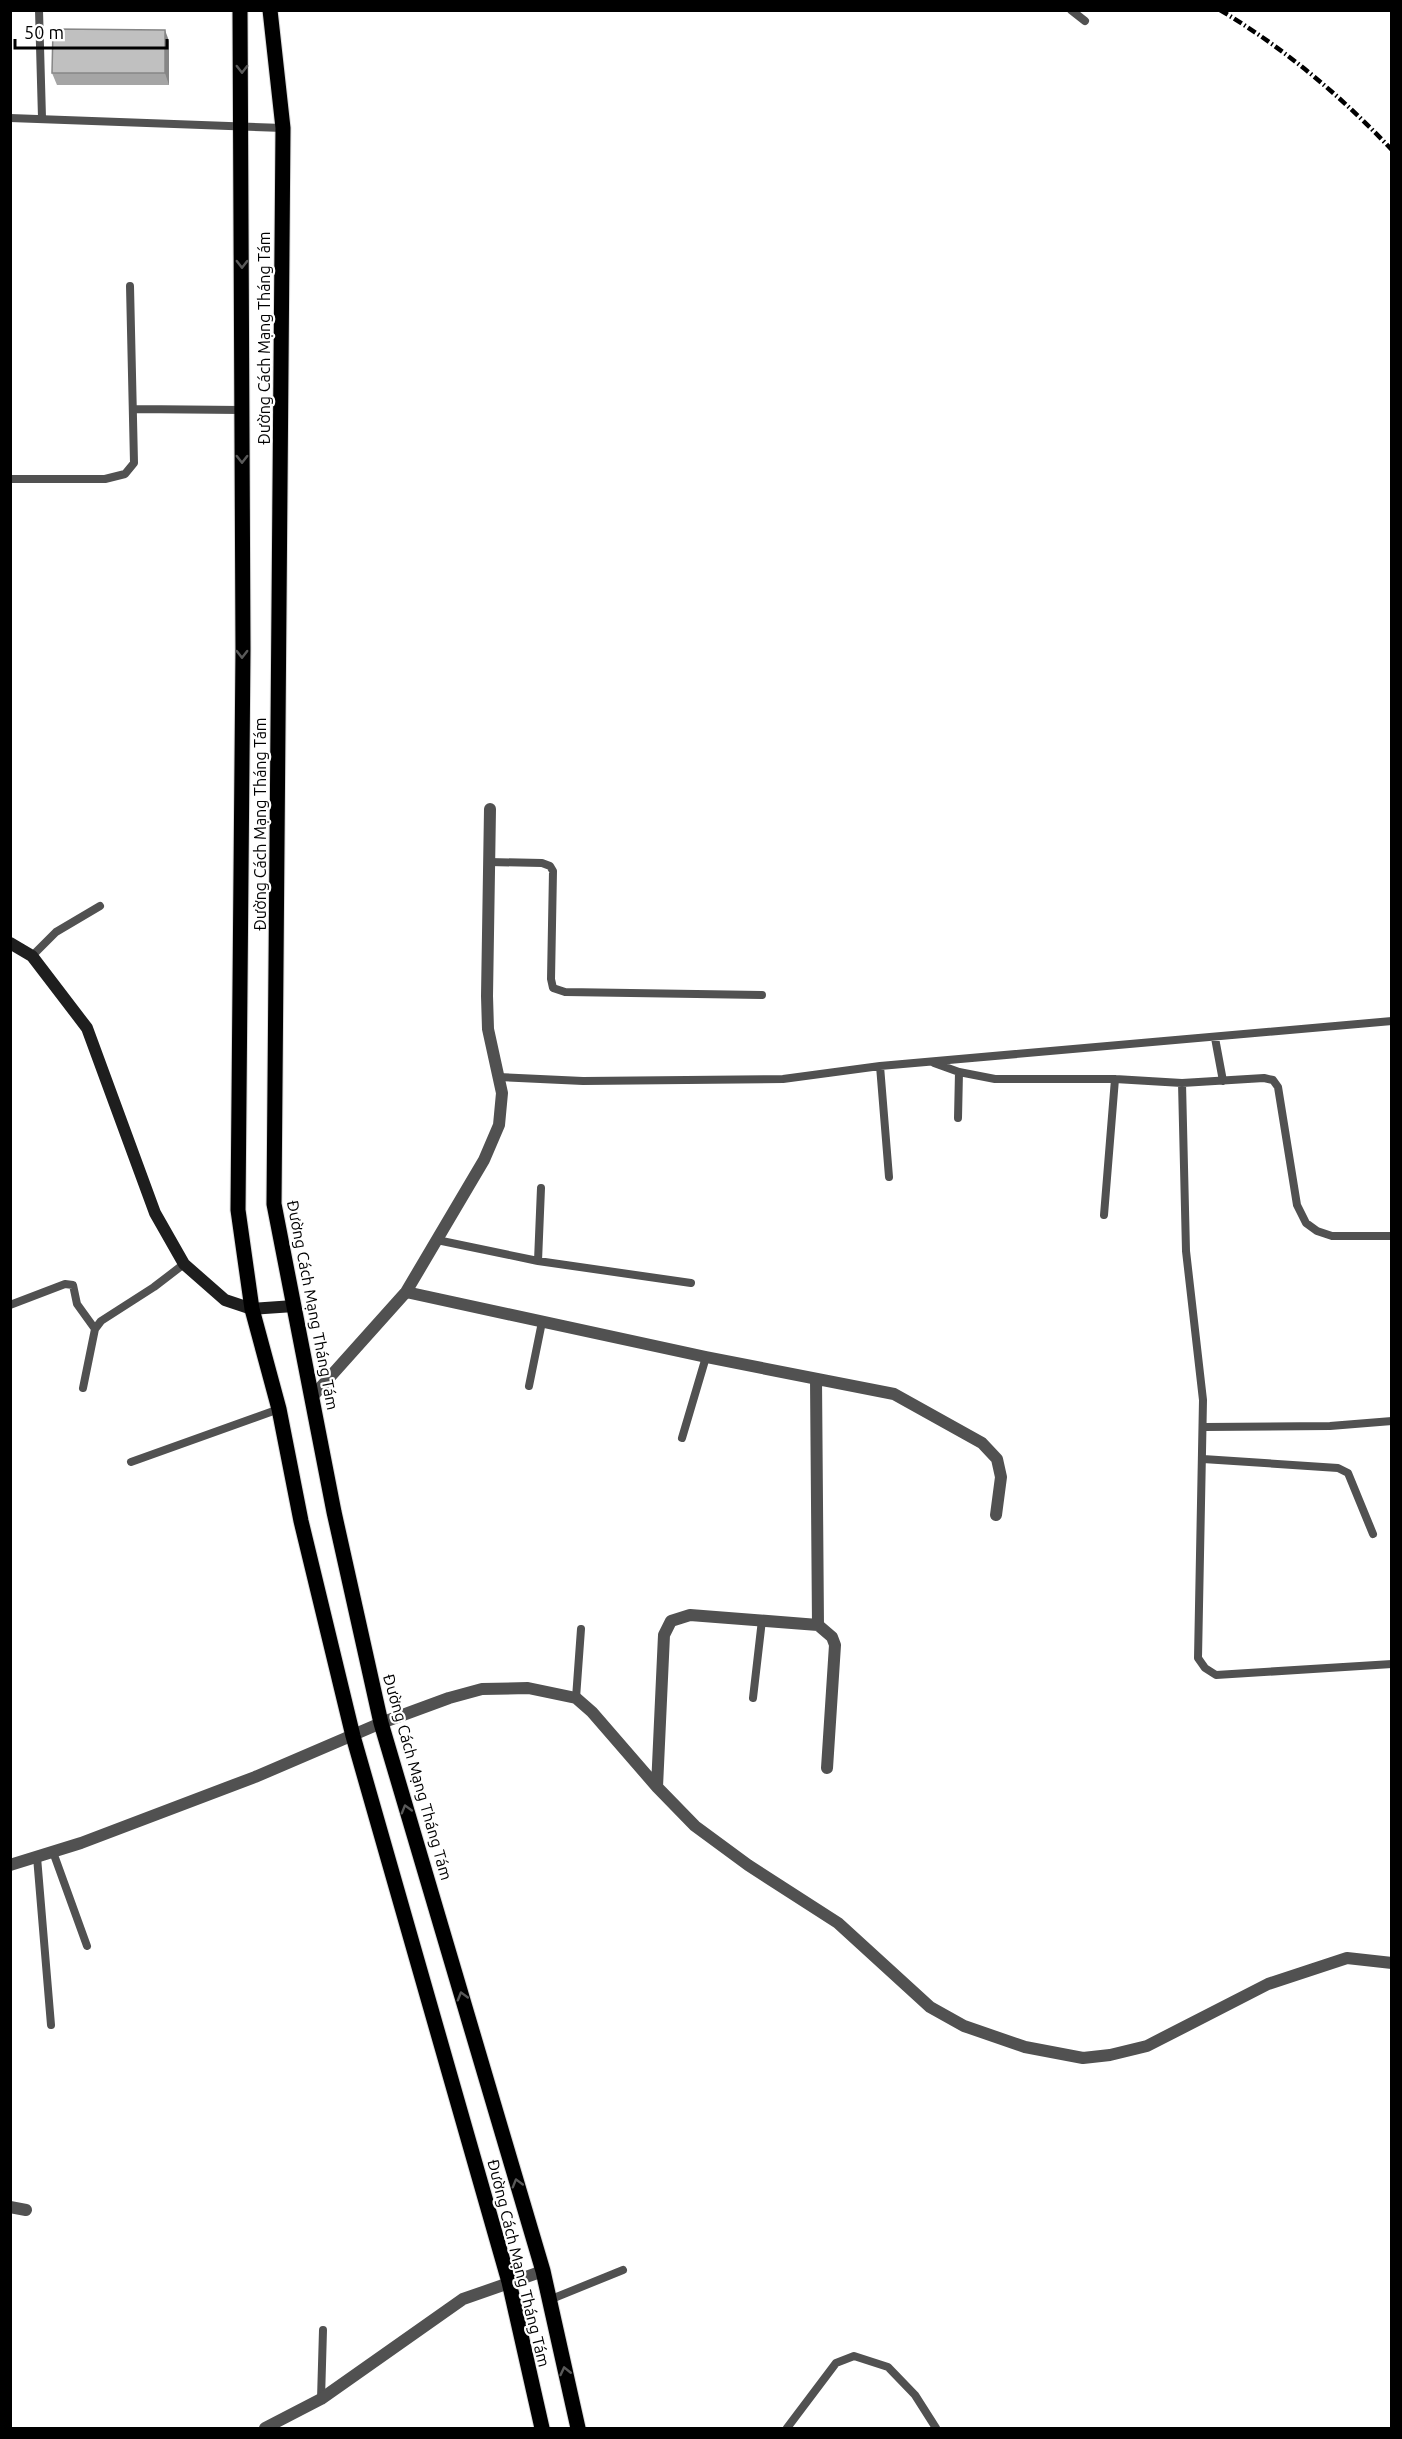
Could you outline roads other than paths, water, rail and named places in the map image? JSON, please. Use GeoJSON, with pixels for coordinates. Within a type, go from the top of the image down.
{"type":"FeatureCollection","features":[{"type":"Feature","properties":{"kind":"main road","name":"Đường Cách Mạng Tháng Tám"},"geometry":{"type":"LineString","coordinates":[[240,10],[243,649],[238,1210],[252,1309],[279,1409],[301,1521],[353,1736],[509,2282],[542,2428]]}},
{"type":"Feature","properties":{"kind":"main road","name":"Đường Cách Mạng Tháng Tám"},"geometry":{"type":"LineString","coordinates":[[270,10],[284,128],[274,1204],[334,1512],[381,1723],[543,2271],[578,2428]]}},
{"type":"Feature","properties":{"kind":"main road"},"geometry":{"type":"LineString","coordinates":[[10,943],[32,956],[87,1028],[155,1213],[184,1264],[225,1300],[252,1309],[294,1306]]}},
{"type":"Feature","properties":{"kind":"street"},"geometry":{"type":"LineString","coordinates":[[312,1397],[406,1292],[484,1160],[499,1125],[502,1093],[488,1029],[490,809]]}},
{"type":"Feature","properties":{"kind":"street"},"geometry":{"type":"LineString","coordinates":[[406,1292],[706,1358],[894,1394],[982,1443],[997,1459],[1001,1477],[996,1515]]}},
{"type":"Feature","properties":{"kind":"street"},"geometry":{"type":"LineString","coordinates":[[816,1379],[818,1625]]}},
{"type":"Feature","properties":{"kind":"street"},"geometry":{"type":"LineString","coordinates":[[657,1787],[664,1635],[671,1621],[690,1615],[818,1625],[832,1637],[835,1645],[827,1768]]}},
{"type":"Feature","properties":{"kind":"street"},"geometry":{"type":"LineString","coordinates":[[10,1865],[53,1852],[244,1782],[381,1723],[449,1698],[482,1689],[528,1688],[576,1698],[592,1712],[657,1787],[695,1826],[748,1865],[838,1923],[930,2007],[964,2026],[1025,2047],[1083,2058],[1110,2055],[1147,2046],[1268,1984],[1347,1958],[1392,1962]]}},
{"type":"Feature","properties":{"kind":"street"},"geometry":{"type":"LineString","coordinates":[[10,2207],[26,2210]]}},
{"type":"Feature","properties":{"kind":"street"},"geometry":{"type":"LineString","coordinates":[[265,2428],[321,2399],[464,2299],[543,2271]]}},
{"type":"Feature","properties":{"kind":"lane"},"geometry":{"type":"LineString","coordinates":[[39,10],[42,118]]}},
{"type":"Feature","properties":{"kind":"lane"},"geometry":{"type":"LineString","coordinates":[[1071,10],[1085,21]]}},
{"type":"Feature","properties":{"kind":"lane"},"geometry":{"type":"LineString","coordinates":[[10,118],[284,128]]}},
{"type":"Feature","properties":{"kind":"lane"},"geometry":{"type":"LineString","coordinates":[[10,479],[105,479],[125,474],[134,464],[130,286]]}},
{"type":"Feature","properties":{"kind":"lane"},"geometry":{"type":"LineString","coordinates":[[134,409],[242,410]]}},
{"type":"Feature","properties":{"kind":"lane"},"geometry":{"type":"LineString","coordinates":[[489,862],[542,863],[550,866],[553,871],[551,979],[553,988],[565,992],[762,995]]}},
{"type":"Feature","properties":{"kind":"lane"},"geometry":{"type":"LineString","coordinates":[[32,956],[56,932],[100,906]]}},
{"type":"Feature","properties":{"kind":"lane"},"geometry":{"type":"LineString","coordinates":[[498,1077],[583,1081],[783,1079],[880,1066],[1392,1021]]}},
{"type":"Feature","properties":{"kind":"lane"},"geometry":{"type":"LineString","coordinates":[[1215,1038],[1223,1081]]}},
{"type":"Feature","properties":{"kind":"lane"},"geometry":{"type":"LineString","coordinates":[[930,1062],[959,1072],[995,1079],[1115,1079],[1182,1083],[1264,1078],[1272,1080],[1278,1087],[1297,1205],[1306,1223],[1317,1231],[1332,1236],[1392,1236]]}},
{"type":"Feature","properties":{"kind":"lane"},"geometry":{"type":"LineString","coordinates":[[880,1066],[889,1177]]}},
{"type":"Feature","properties":{"kind":"lane"},"geometry":{"type":"LineString","coordinates":[[958,1118],[959,1072]]}},
{"type":"Feature","properties":{"kind":"lane"},"geometry":{"type":"LineString","coordinates":[[1104,1215],[1115,1079]]}},
{"type":"Feature","properties":{"kind":"lane"},"geometry":{"type":"LineString","coordinates":[[1182,1083],[1186,1251],[1204,1427],[1200,1507],[1198,1658],[1205,1668],[1216,1675],[1392,1664]]}},
{"type":"Feature","properties":{"kind":"lane"},"geometry":{"type":"LineString","coordinates":[[538,1261],[541,1188]]}},
{"type":"Feature","properties":{"kind":"lane"},"geometry":{"type":"LineString","coordinates":[[437,1240],[538,1261],[691,1283]]}},
{"type":"Feature","properties":{"kind":"lane"},"geometry":{"type":"LineString","coordinates":[[83,1388],[95,1329],[101,1321],[154,1287],[184,1264]]}},
{"type":"Feature","properties":{"kind":"lane"},"geometry":{"type":"LineString","coordinates":[[10,1305],[65,1284],[73,1285],[77,1304],[95,1329]]}},
{"type":"Feature","properties":{"kind":"lane"},"geometry":{"type":"LineString","coordinates":[[528,1386],[542,1322]]}},
{"type":"Feature","properties":{"kind":"lane"},"geometry":{"type":"LineString","coordinates":[[682,1438],[706,1358]]}},
{"type":"Feature","properties":{"kind":"lane"},"geometry":{"type":"LineString","coordinates":[[131,1462],[279,1409]]}},
{"type":"Feature","properties":{"kind":"lane"},"geometry":{"type":"LineString","coordinates":[[1204,1427],[1330,1426],[1392,1421]]}},
{"type":"Feature","properties":{"kind":"lane"},"geometry":{"type":"LineString","coordinates":[[1203,1460],[1338,1468],[1348,1473],[1373,1534]]}},
{"type":"Feature","properties":{"kind":"lane"},"geometry":{"type":"LineString","coordinates":[[753,1698],[762,1620]]}},
{"type":"Feature","properties":{"kind":"lane"},"geometry":{"type":"LineString","coordinates":[[576,1698],[581,1629]]}},
{"type":"Feature","properties":{"kind":"lane"},"geometry":{"type":"LineString","coordinates":[[53,1852],[87,1946]]}},
{"type":"Feature","properties":{"kind":"lane"},"geometry":{"type":"LineString","coordinates":[[37,1857],[51,2025]]}},
{"type":"Feature","properties":{"kind":"lane"},"geometry":{"type":"LineString","coordinates":[[549,2300],[623,2271]]}},
{"type":"Feature","properties":{"kind":"lane"},"geometry":{"type":"LineString","coordinates":[[321,2399],[323,2330]]}},
{"type":"Feature","properties":{"kind":"lane"},"geometry":{"type":"LineString","coordinates":[[787,2428],[836,2363],[854,2355],[888,2367],[915,2395],[936,2428]]}},
{"type":"Feature","properties":{"kind":"railway"},"geometry":{"type":"LineString","coordinates":[[1220,10],[1267,40],[1311,74],[1392,150]]}}]}
